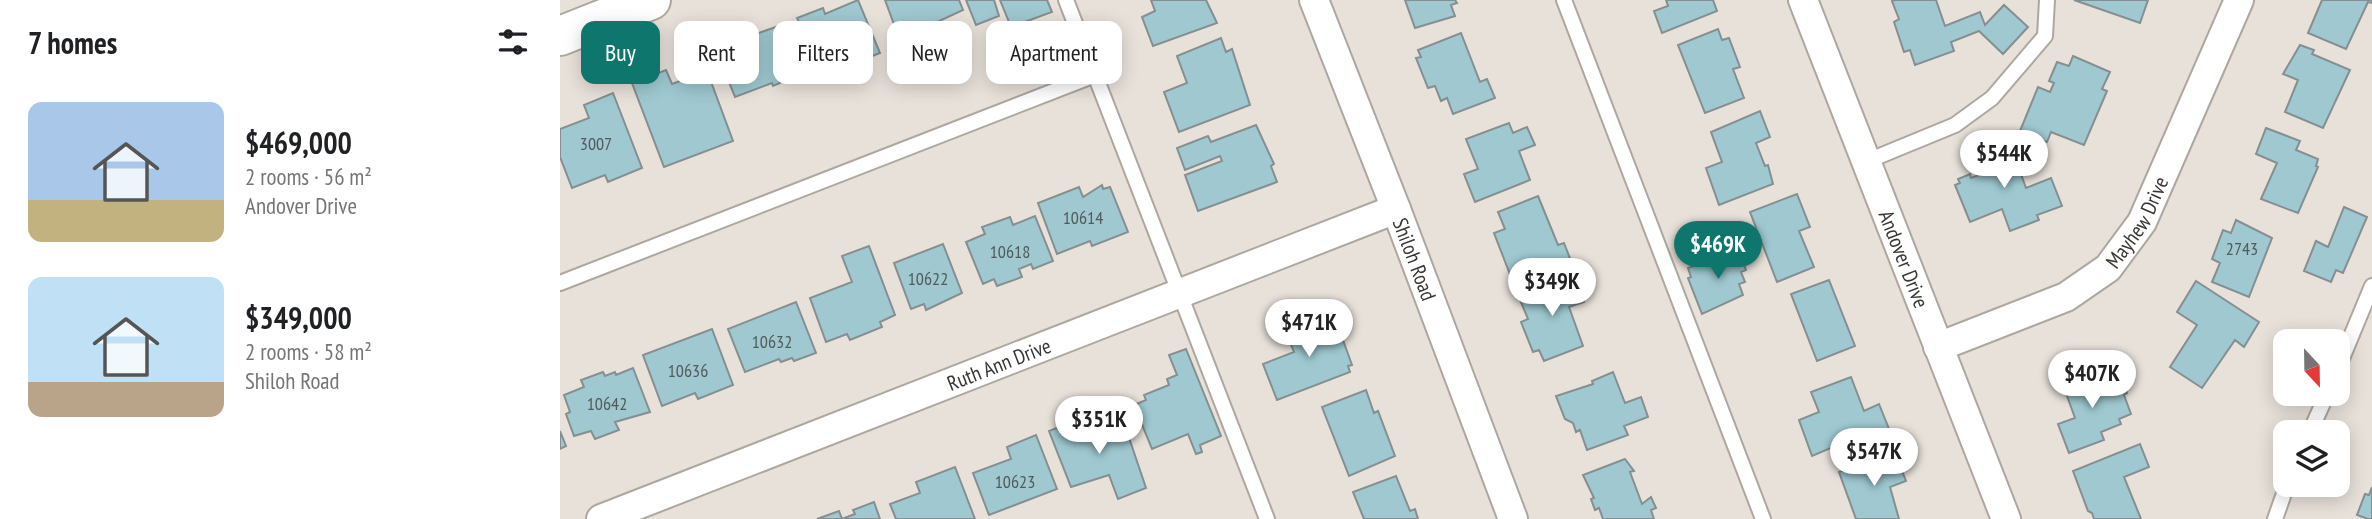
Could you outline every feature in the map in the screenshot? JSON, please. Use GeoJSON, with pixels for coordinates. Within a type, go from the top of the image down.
{"type":"FeatureCollection","features":[{"type":"Feature","properties":{"kind":"main road"},"geometry":{"type":"LineString","coordinates":[[560,36],[651,0]]}},
{"type":"Feature","properties":{"kind":"street","name":"Shiloh Road"},"geometry":{"type":"LineString","coordinates":[[1314,0],[1513,519]]}},
{"type":"Feature","properties":{"kind":"street","name":"Andover Drive"},"geometry":{"type":"LineString","coordinates":[[1803,0],[2007,519]]}},
{"type":"Feature","properties":{"kind":"street","name":"Mayhew Drive"},"geometry":{"type":"LineString","coordinates":[[1938,347],[2066,297],[2108,268],[2142,222],[2239,0]]}},
{"type":"Feature","properties":{"kind":"street","name":"Ruth Ann Drive"},"geometry":{"type":"LineString","coordinates":[[601,519],[1396,209]]}},
{"type":"Feature","properties":{"kind":"lane"},"geometry":{"type":"LineString","coordinates":[[1066,0],[1074,21]]}},
{"type":"Feature","properties":{"kind":"lane"},"geometry":{"type":"LineString","coordinates":[[1564,0],[1763,519]]}},
{"type":"Feature","properties":{"kind":"lane"},"geometry":{"type":"LineString","coordinates":[[1865,163],[1955,125],[1992,98],[2045,36],[2047,0]]}},
{"type":"Feature","properties":{"kind":"lane"},"geometry":{"type":"LineString","coordinates":[[560,283],[1072,84]]}},
{"type":"Feature","properties":{"kind":"lane"},"geometry":{"type":"LineString","coordinates":[[1098,84],[1263,518]]}},
{"type":"Feature","properties":{"kind":"lane"},"geometry":{"type":"LineString","coordinates":[[2350,339],[2372,286]]}},
{"type":"Feature","properties":{"kind":"lane"},"geometry":{"type":"LineString","coordinates":[[2274,519],[2282,497]]}},
{"type":"Feature","properties":{"kind":"building"},"geometry":{"type":"Polygon","coordinates":[[[858,0],[867,21],[798,21],[797,18],[823,8],[825,14],[858,0]]]}},
{"type":"Feature","properties":{"kind":"building"},"geometry":{"type":"Polygon","coordinates":[[[885,0],[959,0],[963,10],[939,21],[893,21],[885,0]]]}},
{"type":"Feature","properties":{"kind":"building"},"geometry":{"type":"Polygon","coordinates":[[[966,0],[994,0],[999,16],[976,25],[966,0]]]}},
{"type":"Feature","properties":{"kind":"building"},"geometry":{"type":"Polygon","coordinates":[[[1000,0],[1047,0],[1052,12],[1027,21],[1009,21],[1000,0]]]}},
{"type":"Feature","properties":{"kind":"building"},"geometry":{"type":"Polygon","coordinates":[[[1151,0],[1206,0],[1217,23],[1153,46],[1142,17],[1155,11],[1151,0]]]}},
{"type":"Feature","properties":{"kind":"building"},"geometry":{"type":"Polygon","coordinates":[[[1405,0],[1455,0],[1457,3],[1451,5],[1455,16],[1415,28],[1405,0]]]}},
{"type":"Feature","properties":{"kind":"building"},"geometry":{"type":"Polygon","coordinates":[[[1666,0],[1713,0],[1717,11],[1662,33],[1654,11],[1668,6],[1666,0]]]}},
{"type":"Feature","properties":{"kind":"building"},"geometry":{"type":"Polygon","coordinates":[[[1936,0],[1945,26],[1980,12],[1985,25],[2004,5],[2028,27],[2003,54],[1979,31],[1951,42],[1954,51],[1915,65],[1910,50],[1904,52],[1894,22],[1899,19],[1892,1],[1936,0]]]}},
{"type":"Feature","properties":{"kind":"building"},"geometry":{"type":"Polygon","coordinates":[[[2074,0],[2148,0],[2140,23],[2074,0]]]}},
{"type":"Feature","properties":{"kind":"building"},"geometry":{"type":"Polygon","coordinates":[[[2322,0],[2372,0],[2372,3],[2368,2],[2346,49],[2308,33],[2322,0]]]}},
{"type":"Feature","properties":{"kind":"building"},"geometry":{"type":"Polygon","coordinates":[[[773,28],[773,84],[778,84],[773,86],[772,83],[735,97],[730,84],[759,84],[759,33],[773,28]]]}},
{"type":"Feature","properties":{"kind":"building"},"geometry":{"type":"Polygon","coordinates":[[[1718,29],[1722,40],[1729,38],[1740,67],[1733,69],[1744,98],[1705,113],[1678,45],[1718,29]]]}},
{"type":"Feature","properties":{"kind":"building"},"geometry":{"type":"Polygon","coordinates":[[[1461,33],[1480,82],[1487,79],[1495,98],[1453,114],[1447,98],[1441,101],[1435,86],[1428,88],[1416,58],[1421,57],[1418,50],[1461,33]]]}},
{"type":"Feature","properties":{"kind":"building"},"geometry":{"type":"Polygon","coordinates":[[[873,36],[880,53],[873,56],[873,36]]]}},
{"type":"Feature","properties":{"kind":"building"},"geometry":{"type":"Polygon","coordinates":[[[1221,38],[1226,52],[1232,49],[1250,105],[1179,132],[1164,92],[1187,83],[1177,56],[1221,38]]]}},
{"type":"Feature","properties":{"kind":"building"},"geometry":{"type":"Polygon","coordinates":[[[2300,45],[2314,50],[2312,54],[2350,70],[2323,128],[2285,112],[2298,80],[2283,74],[2300,45]]]}},
{"type":"Feature","properties":{"kind":"building"},"geometry":{"type":"Polygon","coordinates":[[[2073,56],[2110,72],[2102,89],[2107,91],[2084,145],[2051,132],[2047,142],[2020,131],[2038,87],[2050,92],[2054,83],[2049,81],[2057,62],[2069,66],[2073,56]]]}},
{"type":"Feature","properties":{"kind":"building"},"geometry":{"type":"Polygon","coordinates":[[[666,70],[672,84],[712,84],[733,141],[664,167],[632,84],[660,84],[660,72],[666,70]]]}},
{"type":"Feature","properties":{"kind":"building"},"geometry":{"type":"Polygon","coordinates":[[[613,93],[642,168],[608,182],[605,175],[572,188],[560,157],[560,129],[589,118],[584,105],[613,93]]]}},
{"type":"Feature","properties":{"kind":"building"},"geometry":{"type":"Polygon","coordinates":[[[1760,111],[1770,137],[1756,143],[1765,166],[1768,165],[1773,184],[1719,205],[1706,168],[1722,162],[1711,132],[1760,111]]]}},
{"type":"Feature","properties":{"kind":"building"},"geometry":{"type":"Polygon","coordinates":[[[1509,123],[1513,133],[1527,127],[1535,145],[1519,151],[1530,180],[1475,202],[1464,174],[1478,169],[1466,139],[1509,123]]]}},
{"type":"Feature","properties":{"kind":"building"},"geometry":{"type":"Polygon","coordinates":[[[1256,125],[1274,164],[1271,166],[1277,182],[1198,211],[1185,175],[1222,161],[1220,156],[1185,170],[1177,148],[1208,136],[1211,142],[1256,125]]]}},
{"type":"Feature","properties":{"kind":"building"},"geometry":{"type":"Polygon","coordinates":[[[2266,128],[2300,141],[2296,150],[2318,159],[2318,167],[2298,213],[2261,199],[2277,163],[2256,154],[2266,128]]]}},
{"type":"Feature","properties":{"kind":"building"},"geometry":{"type":"Polygon","coordinates":[[[1992,142],[2010,149],[2012,154],[2002,157],[2003,162],[2010,159],[2012,164],[2017,163],[2026,188],[2051,178],[2062,206],[2037,215],[2039,220],[2010,231],[2002,209],[1970,222],[1955,185],[1960,183],[1958,179],[1970,174],[1971,178],[1996,169],[1993,162],[1974,169],[1967,152],[1992,142]]]}},
{"type":"Feature","properties":{"kind":"building"},"geometry":{"type":"Polygon","coordinates":[[[1102,185],[1103,189],[1110,187],[1128,232],[1092,246],[1090,241],[1057,254],[1038,203],[1079,187],[1083,197],[1102,185]]]}},
{"type":"Feature","properties":{"kind":"building"},"geometry":{"type":"Polygon","coordinates":[[[1797,194],[1810,227],[1799,231],[1814,267],[1777,282],[1750,212],[1797,194]]]}},
{"type":"Feature","properties":{"kind":"building"},"geometry":{"type":"Polygon","coordinates":[[[1538,196],[1558,245],[1564,243],[1571,261],[1531,274],[1529,269],[1511,277],[1494,233],[1505,229],[1498,212],[1538,196]]]}},
{"type":"Feature","properties":{"kind":"building"},"geometry":{"type":"Polygon","coordinates":[[[2344,207],[2367,217],[2343,273],[2336,270],[2331,282],[2304,271],[2316,241],[2328,247],[2344,207]]]}},
{"type":"Feature","properties":{"kind":"building"},"geometry":{"type":"Polygon","coordinates":[[[1035,216],[1053,261],[1033,269],[1031,264],[1019,269],[1022,277],[997,286],[994,279],[983,284],[966,242],[985,234],[982,227],[1010,217],[1013,225],[1035,216]]]}},
{"type":"Feature","properties":{"kind":"building"},"geometry":{"type":"Polygon","coordinates":[[[2236,220],[2272,238],[2249,297],[2212,282],[2220,263],[2212,259],[2223,230],[2231,233],[2236,220]]]}},
{"type":"Feature","properties":{"kind":"building"},"geometry":{"type":"Polygon","coordinates":[[[943,244],[962,293],[926,310],[924,304],[911,309],[894,263],[943,244]]]}},
{"type":"Feature","properties":{"kind":"building"},"geometry":{"type":"Polygon","coordinates":[[[869,246],[895,315],[880,322],[882,327],[850,340],[847,334],[826,342],[810,298],[852,282],[842,256],[869,246]]]}},
{"type":"Feature","properties":{"kind":"building"},"geometry":{"type":"Polygon","coordinates":[[[1738,249],[1746,270],[1741,272],[1745,282],[1739,284],[1743,295],[1702,314],[1688,278],[1691,277],[1688,268],[1738,249]]]}},
{"type":"Feature","properties":{"kind":"building"},"geometry":{"type":"Polygon","coordinates":[[[1575,278],[1584,302],[1569,307],[1583,346],[1544,361],[1539,350],[1533,352],[1521,322],[1528,319],[1518,295],[1553,281],[1555,285],[1575,278]]]}},
{"type":"Feature","properties":{"kind":"building"},"geometry":{"type":"Polygon","coordinates":[[[1829,280],[1855,346],[1817,361],[1791,294],[1829,280]]]}},
{"type":"Feature","properties":{"kind":"building"},"geometry":{"type":"Polygon","coordinates":[[[2196,281],[2259,322],[2244,347],[2235,340],[2202,388],[2170,367],[2197,325],[2177,312],[2196,281]]]}},
{"type":"Feature","properties":{"kind":"building"},"geometry":{"type":"Polygon","coordinates":[[[796,302],[816,353],[794,361],[792,358],[781,362],[779,359],[745,372],[728,329],[796,302]]]}},
{"type":"Feature","properties":{"kind":"building"},"geometry":{"type":"Polygon","coordinates":[[[1329,315],[1336,333],[1340,332],[1352,365],[1348,366],[1350,372],[1277,400],[1263,364],[1294,352],[1286,332],[1329,315]]]}},
{"type":"Feature","properties":{"kind":"building"},"geometry":{"type":"Polygon","coordinates":[[[712,329],[733,385],[698,399],[695,393],[662,406],[643,355],[712,329]]]}},
{"type":"Feature","properties":{"kind":"building"},"geometry":{"type":"Polygon","coordinates":[[[1186,349],[1221,436],[1200,445],[1202,452],[1196,454],[1188,434],[1152,449],[1134,405],[1146,400],[1144,395],[1169,385],[1167,379],[1177,375],[1169,355],[1186,349]]]}},
{"type":"Feature","properties":{"kind":"building"},"geometry":{"type":"Polygon","coordinates":[[[2098,367],[2106,379],[2109,378],[2109,390],[2124,385],[2127,393],[2124,395],[2131,414],[2119,419],[2121,424],[2101,432],[2104,440],[2069,453],[2058,424],[2075,418],[2063,385],[2098,367]]]}},
{"type":"Feature","properties":{"kind":"building"},"geometry":{"type":"Polygon","coordinates":[[[633,368],[650,412],[615,422],[619,430],[595,439],[591,431],[574,436],[566,414],[570,412],[564,395],[584,387],[581,380],[603,372],[605,376],[615,372],[616,375],[633,368]]]}},
{"type":"Feature","properties":{"kind":"building"},"geometry":{"type":"Polygon","coordinates":[[[1613,372],[1625,403],[1641,397],[1648,417],[1624,426],[1628,435],[1587,450],[1580,430],[1576,432],[1573,423],[1565,419],[1556,396],[1593,384],[1592,381],[1613,372]]]}},
{"type":"Feature","properties":{"kind":"building"},"geometry":{"type":"Polygon","coordinates":[[[1851,377],[1864,411],[1879,404],[1891,434],[1855,447],[1852,439],[1812,456],[1799,420],[1819,412],[1811,392],[1851,377]]]}},
{"type":"Feature","properties":{"kind":"building"},"geometry":{"type":"Polygon","coordinates":[[[1366,390],[1374,413],[1378,411],[1395,456],[1349,476],[1322,407],[1366,390]]]}},
{"type":"Feature","properties":{"kind":"building"},"geometry":{"type":"Polygon","coordinates":[[[1084,417],[1090,433],[1123,420],[1146,488],[1118,499],[1109,475],[1071,487],[1049,431],[1084,417]]]}},
{"type":"Feature","properties":{"kind":"building"},"geometry":{"type":"Polygon","coordinates":[[[560,431],[566,446],[560,449],[560,431]]]}},
{"type":"Feature","properties":{"kind":"building"},"geometry":{"type":"Polygon","coordinates":[[[1036,435],[1057,489],[989,515],[973,473],[1011,459],[1007,447],[1036,435]]]}},
{"type":"Feature","properties":{"kind":"building"},"geometry":{"type":"Polygon","coordinates":[[[2140,444],[2149,467],[2124,477],[2141,519],[2094,519],[2088,511],[2073,471],[2140,444]]]}},
{"type":"Feature","properties":{"kind":"building"},"geometry":{"type":"Polygon","coordinates":[[[1895,453],[1906,481],[1890,487],[1899,519],[1856,519],[1839,472],[1895,453]]]}},
{"type":"Feature","properties":{"kind":"building"},"geometry":{"type":"Polygon","coordinates":[[[1625,459],[1634,471],[1630,472],[1642,504],[1651,497],[1656,508],[1651,510],[1654,519],[1603,519],[1599,508],[1595,510],[1591,499],[1594,498],[1583,475],[1625,459]]]}},
{"type":"Feature","properties":{"kind":"building"},"geometry":{"type":"Polygon","coordinates":[[[955,467],[975,519],[896,519],[890,504],[920,493],[916,482],[955,467]]]}},
{"type":"Feature","properties":{"kind":"building"},"geometry":{"type":"Polygon","coordinates":[[[1396,476],[1410,511],[1415,509],[1418,519],[1364,519],[1353,492],[1396,476]]]}},
{"type":"Feature","properties":{"kind":"building"},"geometry":{"type":"Polygon","coordinates":[[[2372,487],[2372,519],[2368,519],[2357,515],[2365,494],[2369,495],[2372,487]]]}},
{"type":"Feature","properties":{"kind":"building"},"geometry":{"type":"Polygon","coordinates":[[[874,502],[880,519],[842,519],[855,514],[853,510],[874,502]]]}},
{"type":"Feature","properties":{"kind":"building"},"geometry":{"type":"Polygon","coordinates":[[[839,511],[842,519],[817,519],[839,511]]]}}]}
